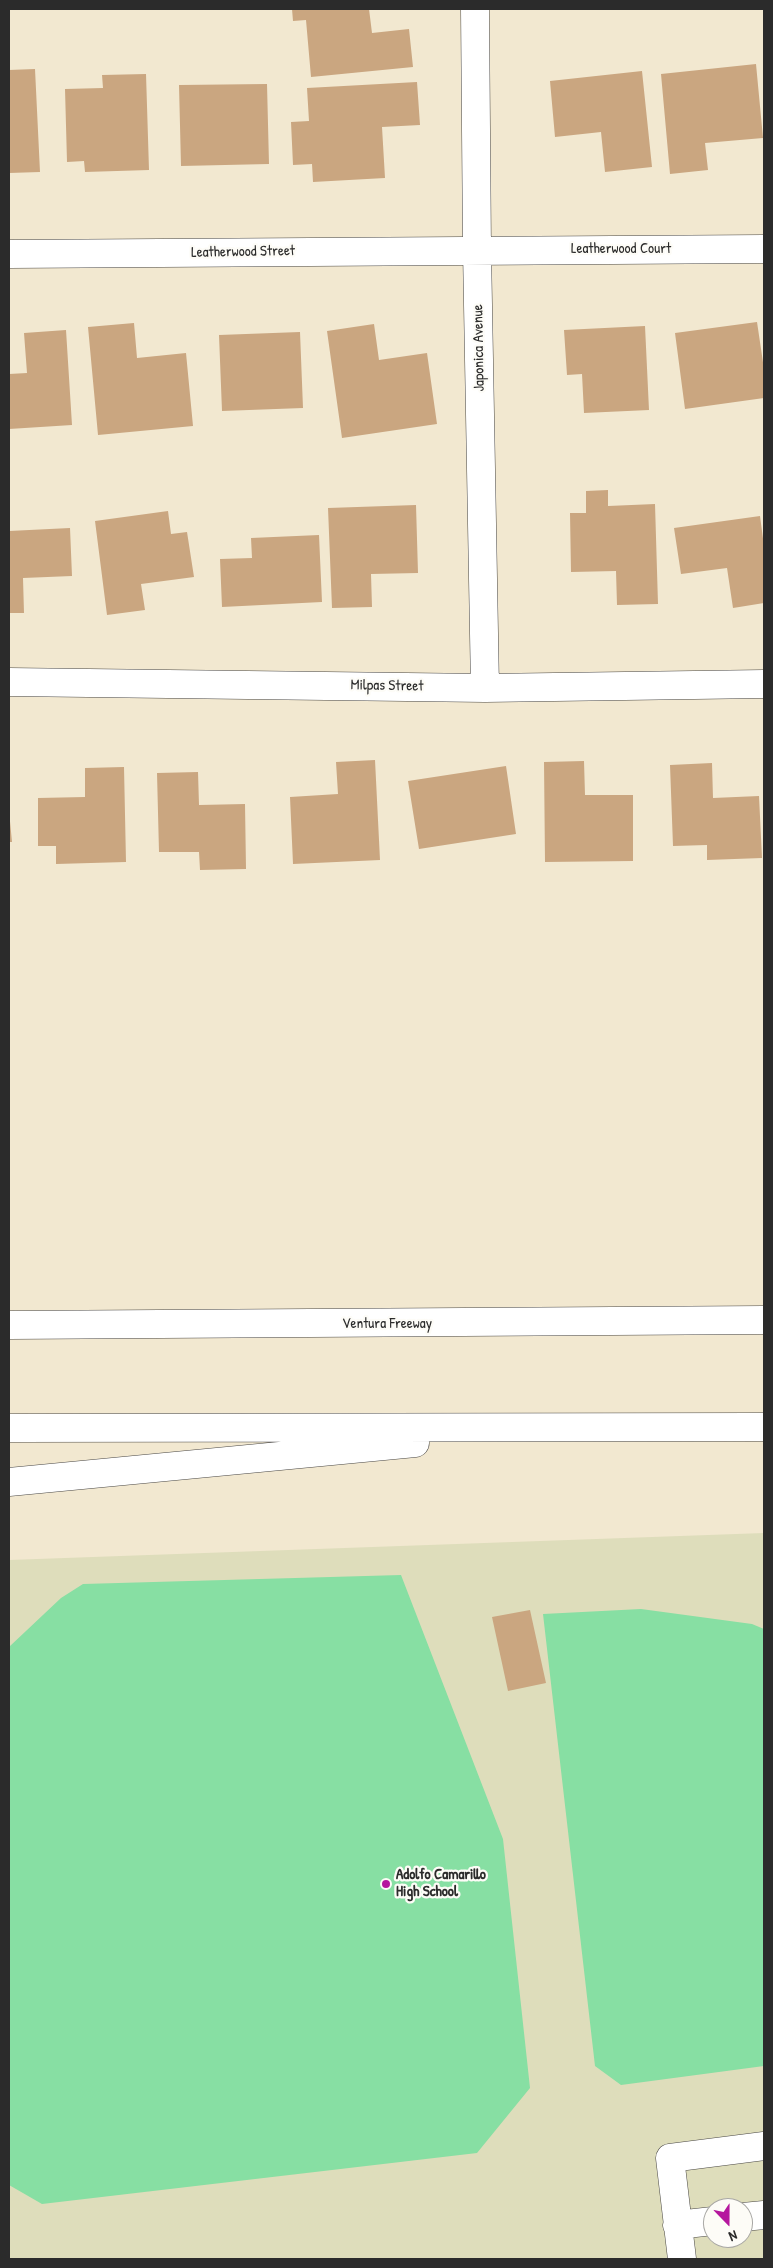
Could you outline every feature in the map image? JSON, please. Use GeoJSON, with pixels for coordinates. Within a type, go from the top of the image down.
{"type":"FeatureCollection","features":[{"type":"Feature","properties":{"kind":"main road","name":"Japonica Avenue"},"geometry":{"type":"LineString","coordinates":[[475,9],[477,250],[485,688]]}},
{"type":"Feature","properties":{"kind":"main road","name":"Leatherwood Court"},"geometry":{"type":"LineString","coordinates":[[477,250],[764,249]]}},
{"type":"Feature","properties":{"kind":"main road","name":"Leatherwood Street"},"geometry":{"type":"LineString","coordinates":[[9,254],[477,250]]}},
{"type":"Feature","properties":{"kind":"main road","name":"Milpas Street"},"geometry":{"type":"LineString","coordinates":[[9,682],[485,688],[764,684]]}},
{"type":"Feature","properties":{"kind":"main road","name":"Ventura Freeway"},"geometry":{"type":"LineString","coordinates":[[9,1325],[764,1320]]}},
{"type":"Feature","properties":{"kind":"main road"},"geometry":{"type":"LineString","coordinates":[[9,1482],[583,1427]]}},
{"type":"Feature","properties":{"kind":"main road"},"geometry":{"type":"LineString","coordinates":[[9,1428],[764,1427]]}},
{"type":"Feature","properties":{"kind":"main road"},"geometry":{"type":"LineString","coordinates":[[682,2259],[670,2158],[764,2146]]}},
{"type":"Feature","properties":{"kind":"main road"},"geometry":{"type":"LineString","coordinates":[[677,2225],[703,2222]]}},
{"type":"Feature","properties":{"kind":"shaded area","name":"Adolfo Camarillo High School"},"geometry":{"type":"Polygon","coordinates":[[[764,1533],[764,2259],[9,2259],[9,1560],[764,1533]]]}},
{"type":"Feature","properties":{"kind":"green space"},"geometry":{"type":"Polygon","coordinates":[[[401,1575],[503,1839],[530,2088],[477,2153],[42,2204],[9,2185],[9,1647],[61,1598],[83,1584],[401,1575]]]}},
{"type":"Feature","properties":{"kind":"green space"},"geometry":{"type":"Polygon","coordinates":[[[641,1609],[752,1624],[764,1629],[764,2066],[621,2085],[595,2066],[543,1614],[641,1609]]]}},
{"type":"Feature","properties":{"kind":"building"},"geometry":{"type":"Polygon","coordinates":[[[292,9],[369,9],[372,33],[409,29],[413,67],[311,77],[306,20],[293,21],[292,9]]]}},
{"type":"Feature","properties":{"kind":"building"},"geometry":{"type":"Polygon","coordinates":[[[756,64],[763,138],[705,143],[708,170],[670,174],[661,74],[756,64]]]}},
{"type":"Feature","properties":{"kind":"building"},"geometry":{"type":"Polygon","coordinates":[[[35,69],[40,172],[9,173],[9,70],[35,69]]]}},
{"type":"Feature","properties":{"kind":"building"},"geometry":{"type":"Polygon","coordinates":[[[642,71],[652,167],[605,172],[601,132],[555,137],[550,81],[642,71]]]}},
{"type":"Feature","properties":{"kind":"building"},"geometry":{"type":"Polygon","coordinates":[[[146,74],[149,170],[85,172],[84,161],[67,162],[65,89],[103,88],[102,75],[146,74]]]}},
{"type":"Feature","properties":{"kind":"building"},"geometry":{"type":"Polygon","coordinates":[[[417,82],[420,125],[382,127],[385,178],[313,182],[312,164],[293,165],[291,122],[309,121],[307,88],[417,82]]]}},
{"type":"Feature","properties":{"kind":"building"},"geometry":{"type":"Polygon","coordinates":[[[267,84],[269,164],[181,166],[179,85],[267,84]]]}},
{"type":"Feature","properties":{"kind":"building"},"geometry":{"type":"Polygon","coordinates":[[[757,322],[764,369],[764,398],[685,409],[675,333],[757,322]]]}},
{"type":"Feature","properties":{"kind":"building"},"geometry":{"type":"Polygon","coordinates":[[[134,323],[137,358],[186,353],[193,426],[98,435],[88,327],[134,323]]]}},
{"type":"Feature","properties":{"kind":"building"},"geometry":{"type":"Polygon","coordinates":[[[374,324],[379,360],[427,353],[437,424],[342,438],[327,331],[374,324]]]}},
{"type":"Feature","properties":{"kind":"building"},"geometry":{"type":"Polygon","coordinates":[[[645,326],[649,410],[584,413],[582,374],[567,375],[564,330],[645,326]]]}},
{"type":"Feature","properties":{"kind":"building"},"geometry":{"type":"Polygon","coordinates":[[[66,330],[72,425],[9,429],[9,374],[27,373],[24,333],[66,330]]]}},
{"type":"Feature","properties":{"kind":"building"},"geometry":{"type":"Polygon","coordinates":[[[300,332],[303,408],[222,411],[219,335],[300,332]]]}},
{"type":"Feature","properties":{"kind":"building"},"geometry":{"type":"Polygon","coordinates":[[[608,490],[608,506],[655,504],[658,604],[617,605],[616,571],[571,572],[570,513],[586,513],[586,491],[608,490]]]}},
{"type":"Feature","properties":{"kind":"building"},"geometry":{"type":"Polygon","coordinates":[[[416,505],[418,573],[371,574],[372,607],[332,608],[328,508],[416,505]]]}},
{"type":"Feature","properties":{"kind":"building"},"geometry":{"type":"Polygon","coordinates":[[[168,511],[171,534],[187,532],[194,577],[141,584],[145,610],[107,615],[95,521],[168,511]]]}},
{"type":"Feature","properties":{"kind":"building"},"geometry":{"type":"Polygon","coordinates":[[[760,516],[764,546],[764,603],[733,608],[727,568],[681,574],[674,528],[760,516]]]}},
{"type":"Feature","properties":{"kind":"building"},"geometry":{"type":"Polygon","coordinates":[[[70,528],[72,576],[23,578],[24,613],[9,613],[9,531],[70,528]]]}},
{"type":"Feature","properties":{"kind":"building"},"geometry":{"type":"Polygon","coordinates":[[[319,535],[322,602],[222,607],[220,559],[252,558],[251,538],[319,535]]]}},
{"type":"Feature","properties":{"kind":"building"},"geometry":{"type":"Polygon","coordinates":[[[375,760],[380,860],[293,864],[290,797],[338,794],[336,762],[375,760]]]}},
{"type":"Feature","properties":{"kind":"building"},"geometry":{"type":"Polygon","coordinates":[[[584,761],[585,795],[633,795],[633,861],[545,862],[544,762],[584,761]]]}},
{"type":"Feature","properties":{"kind":"building"},"geometry":{"type":"Polygon","coordinates":[[[712,763],[713,798],[759,796],[762,858],[707,860],[707,845],[673,846],[670,765],[712,763]]]}},
{"type":"Feature","properties":{"kind":"building"},"geometry":{"type":"Polygon","coordinates":[[[506,766],[516,834],[419,849],[408,781],[506,766]]]}},
{"type":"Feature","properties":{"kind":"building"},"geometry":{"type":"Polygon","coordinates":[[[124,767],[126,862],[56,864],[56,846],[38,846],[38,798],[85,797],[85,768],[124,767]]]}},
{"type":"Feature","properties":{"kind":"building"},"geometry":{"type":"Polygon","coordinates":[[[198,772],[199,805],[245,804],[246,869],[200,870],[199,852],[159,852],[157,773],[198,772]]]}},
{"type":"Feature","properties":{"kind":"building"},"geometry":{"type":"Polygon","coordinates":[[[9,811],[12,842],[9,842],[9,811]]]}},
{"type":"Feature","properties":{"kind":"building"},"geometry":{"type":"Polygon","coordinates":[[[530,1610],[546,1683],[508,1691],[492,1617],[530,1610]]]}},
{"type":"Feature","properties":{"kind":"place","name":"Adolfo Camarillo High School"},"geometry":{"type":"Point","coordinates":[386,1884]}}]}
